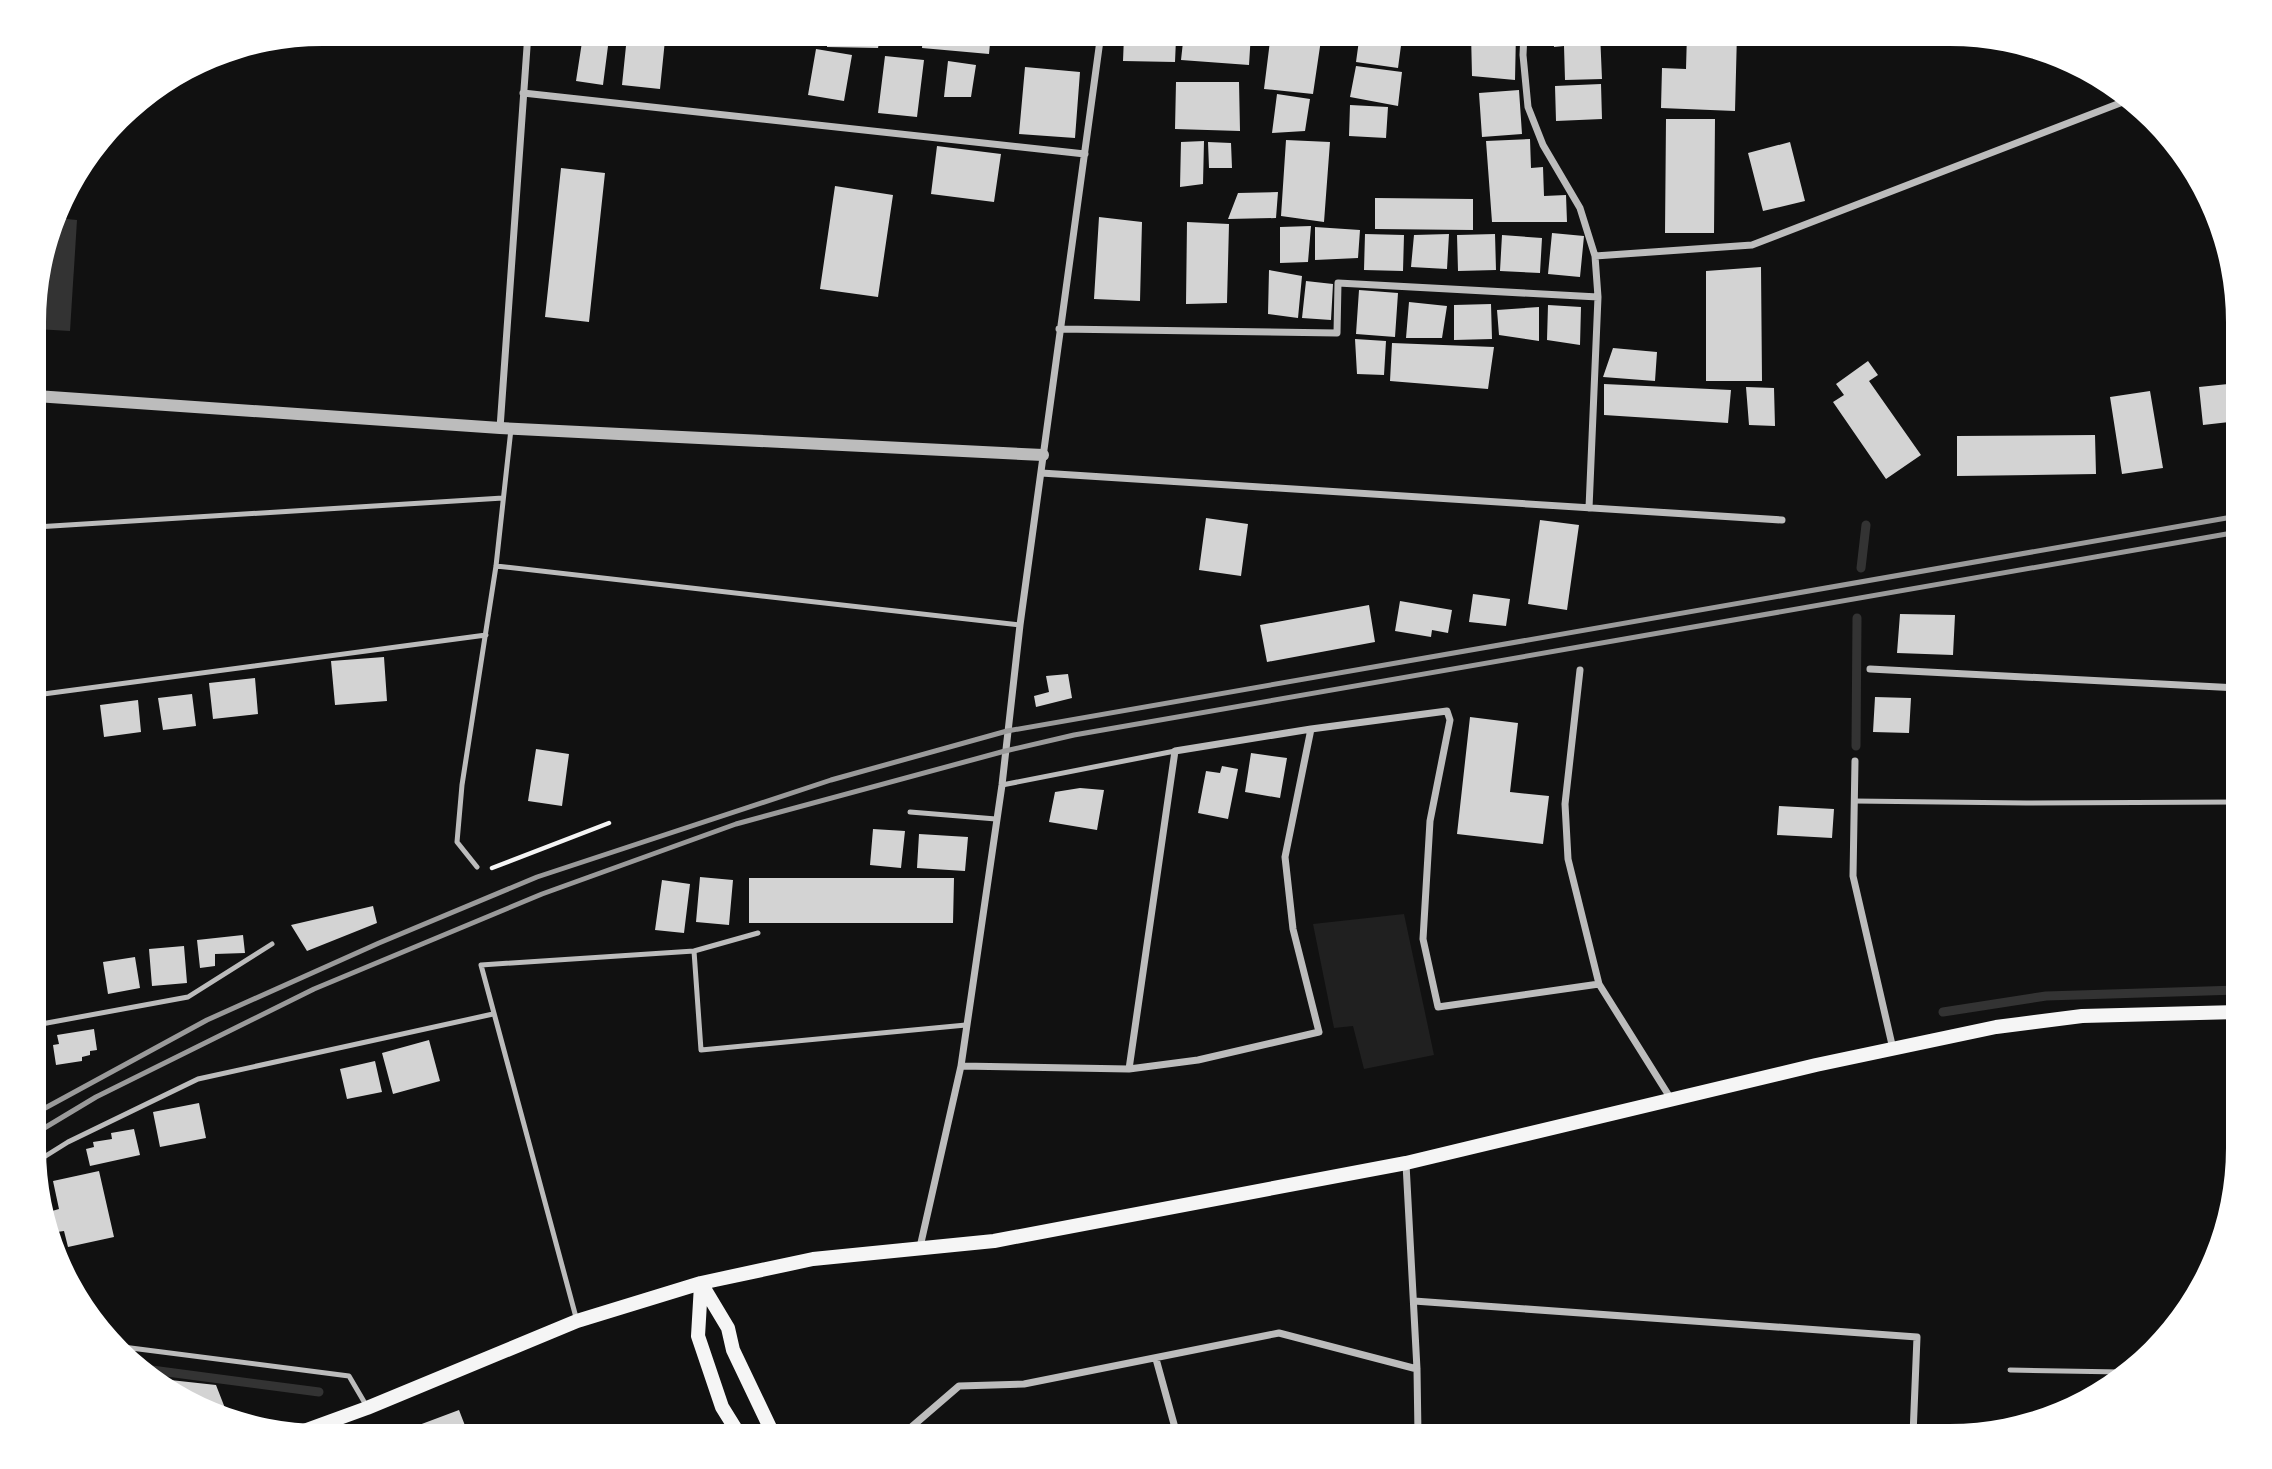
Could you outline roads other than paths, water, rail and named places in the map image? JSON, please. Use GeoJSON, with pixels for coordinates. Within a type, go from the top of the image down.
{"type":"FeatureCollection","features":[{"type":"Feature","properties":{"kind":"main road"},"geometry":{"type":"LineString","coordinates":[[322,1424],[577,1321],[701,1283],[813,1259],[994,1241],[1406,1163],[1996,1027],[2082,1016],[2226,1012]]}},
{"type":"Feature","properties":{"kind":"main road"},"geometry":{"type":"LineString","coordinates":[[701,1283],[698,1336],[722,1407],[733,1424]]}},
{"type":"Feature","properties":{"kind":"main road"},"geometry":{"type":"LineString","coordinates":[[701,1283],[728,1328],[733,1350],[768,1424]]}},
{"type":"Feature","properties":{"kind":"street"},"geometry":{"type":"LineString","coordinates":[[506,428],[527,46]]}},
{"type":"Feature","properties":{"kind":"street"},"geometry":{"type":"LineString","coordinates":[[920,1247],[961,1066],[1002,785],[1020,625],[1099,46]]}},
{"type":"Feature","properties":{"kind":"street"},"geometry":{"type":"LineString","coordinates":[[1523,46],[1528,107],[1543,145],[1580,208],[1595,256],[1598,297],[1589,508]]}},
{"type":"Feature","properties":{"kind":"street"},"geometry":{"type":"LineString","coordinates":[[523,93],[1085,154]]}},
{"type":"Feature","properties":{"kind":"street"},"geometry":{"type":"LineString","coordinates":[[1595,256],[1752,245],[2120,103]]}},
{"type":"Feature","properties":{"kind":"street"},"geometry":{"type":"LineString","coordinates":[[1059,329],[1337,333],[1338,283],[1598,297]]}},
{"type":"Feature","properties":{"kind":"street"},"geometry":{"type":"LineString","coordinates":[[46,397],[506,428],[1043,455]]}},
{"type":"Feature","properties":{"kind":"street"},"geometry":{"type":"LineString","coordinates":[[1041,473],[1782,520]]}},
{"type":"Feature","properties":{"kind":"street"},"geometry":{"type":"LineString","coordinates":[[1870,669],[2226,687]]}},
{"type":"Feature","properties":{"kind":"street"},"geometry":{"type":"LineString","coordinates":[[1580,670],[1565,804],[1568,859],[1599,984],[1671,1100]]}},
{"type":"Feature","properties":{"kind":"street"},"geometry":{"type":"LineString","coordinates":[[1129,1069],[1175,751],[1447,711],[1450,720],[1430,821],[1423,939],[1438,1007],[1599,984]]}},
{"type":"Feature","properties":{"kind":"street"},"geometry":{"type":"LineString","coordinates":[[961,1066],[1129,1069],[1198,1060],[1319,1032],[1293,929],[1285,857],[1311,729]]}},
{"type":"Feature","properties":{"kind":"street"},"geometry":{"type":"LineString","coordinates":[[1855,761],[1853,876],[1893,1049]]}},
{"type":"Feature","properties":{"kind":"street"},"geometry":{"type":"LineString","coordinates":[[1406,1163],[1418,1369],[1418,1424]]}},
{"type":"Feature","properties":{"kind":"street"},"geometry":{"type":"LineString","coordinates":[[1413,1301],[1917,1337],[1913,1424]]}},
{"type":"Feature","properties":{"kind":"street"},"geometry":{"type":"LineString","coordinates":[[915,1424],[959,1387],[1024,1384],[1279,1332],[1418,1369]]}},
{"type":"Feature","properties":{"kind":"street"},"geometry":{"type":"LineString","coordinates":[[1156,1359],[1174,1424]]}},
{"type":"Feature","properties":{"kind":"lane"},"geometry":{"type":"LineString","coordinates":[[477,867],[457,842],[462,785],[496,566],[506,428]]}},
{"type":"Feature","properties":{"kind":"lane"},"geometry":{"type":"LineString","coordinates":[[46,526],[503,498]]}},
{"type":"Feature","properties":{"kind":"lane"},"geometry":{"type":"LineString","coordinates":[[496,566],[1020,625]]}},
{"type":"Feature","properties":{"kind":"lane"},"geometry":{"type":"LineString","coordinates":[[46,694],[486,635]]}},
{"type":"Feature","properties":{"kind":"lane"},"geometry":{"type":"LineString","coordinates":[[1002,785],[1175,751]]}},
{"type":"Feature","properties":{"kind":"lane"},"geometry":{"type":"LineString","coordinates":[[1854,801],[2226,802]]}},
{"type":"Feature","properties":{"kind":"lane"},"geometry":{"type":"LineString","coordinates":[[910,812],[996,819]]}},
{"type":"Feature","properties":{"kind":"lane"},"geometry":{"type":"LineString","coordinates":[[577,1321],[481,965],[694,951],[758,933]]}},
{"type":"Feature","properties":{"kind":"lane"},"geometry":{"type":"LineString","coordinates":[[46,1024],[188,997],[272,944]]}},
{"type":"Feature","properties":{"kind":"lane"},"geometry":{"type":"LineString","coordinates":[[694,951],[702,1050],[966,1025]]}},
{"type":"Feature","properties":{"kind":"lane"},"geometry":{"type":"LineString","coordinates":[[46,1156],[68,1142],[198,1079],[493,1014]]}},
{"type":"Feature","properties":{"kind":"lane"},"geometry":{"type":"LineString","coordinates":[[132,1348],[349,1376],[367,1408]]}},
{"type":"Feature","properties":{"kind":"lane"},"geometry":{"type":"LineString","coordinates":[[2010,1370],[2112,1372]]}},
{"type":"Feature","properties":{"kind":"waterway"},"geometry":{"type":"LineString","coordinates":[[1861,568],[1866,525]]}},
{"type":"Feature","properties":{"kind":"waterway"},"geometry":{"type":"LineString","coordinates":[[1856,746],[1857,618]]}},
{"type":"Feature","properties":{"kind":"waterway"},"geometry":{"type":"LineString","coordinates":[[1943,1012],[2046,996],[2226,990]]}},
{"type":"Feature","properties":{"kind":"waterway"},"geometry":{"type":"LineString","coordinates":[[159,1371],[319,1392]]}},
{"type":"Feature","properties":{"kind":"railway"},"geometry":{"type":"LineString","coordinates":[[46,1108],[207,1020],[379,943],[537,877],[831,780],[1007,731],[2226,518]]}},
{"type":"Feature","properties":{"kind":"railway"},"geometry":{"type":"LineString","coordinates":[[46,1127],[96,1097],[314,989],[542,894],[736,824],[1074,735],[2226,534]]}}]}
